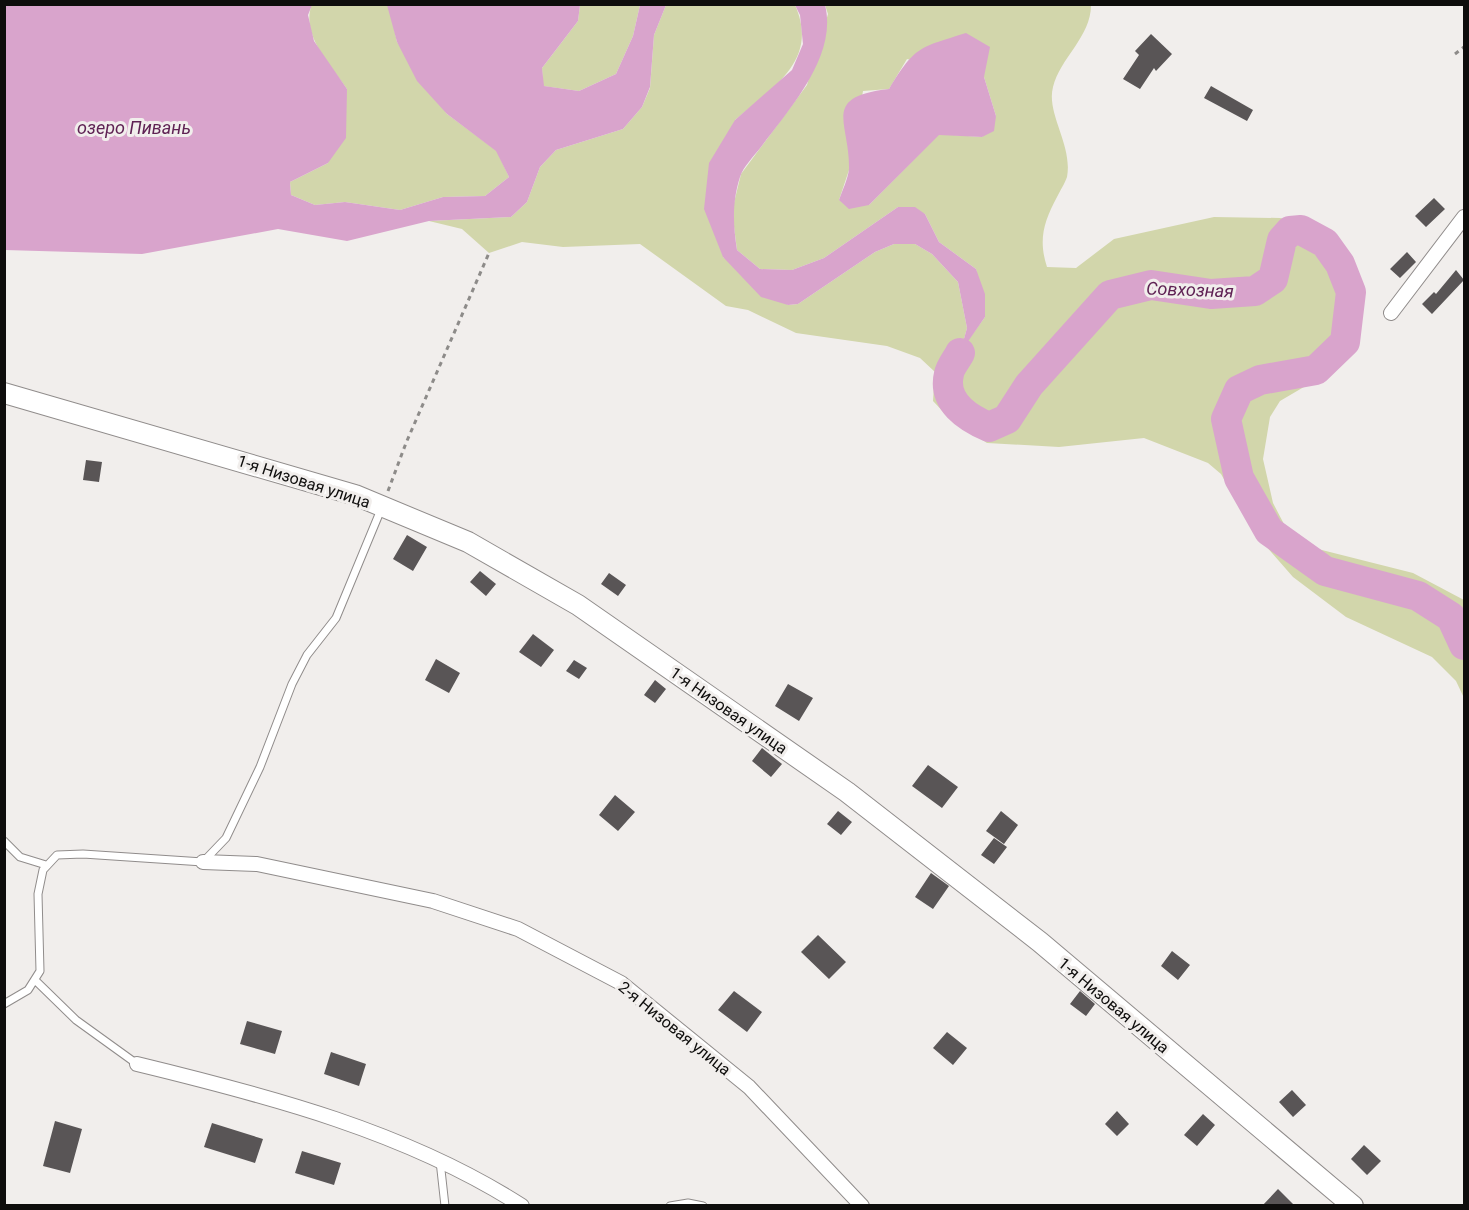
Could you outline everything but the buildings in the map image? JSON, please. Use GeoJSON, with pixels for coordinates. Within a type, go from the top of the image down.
{"type":"FeatureCollection","features":[{"type":"Feature","properties":{"kind":"street"},"geometry":{"type":"LineString","coordinates":[[1391,313],[1464,218]]}},
{"type":"Feature","properties":{"kind":"street","name":"1-я Низовая улица"},"geometry":{"type":"LineString","coordinates":[[4,393],[355,495],[468,542],[578,605],[847,792],[1040,942],[1353,1206]]}},
{"type":"Feature","properties":{"kind":"street","name":"2-я Низовая улица"},"geometry":{"type":"LineString","coordinates":[[203,862],[257,864],[433,901],[518,929],[621,982],[749,1087],[862,1206]]}},
{"type":"Feature","properties":{"kind":"street"},"geometry":{"type":"LineString","coordinates":[[137,1064],[215,1083],[370,1132],[478,1177],[522,1206]]}},
{"type":"Feature","properties":{"kind":"lane"},"geometry":{"type":"LineString","coordinates":[[4,1004],[28,990],[36,981],[40,967],[38,894],[46,865],[57,855],[203,862],[226,838],[260,767],[292,684],[307,655],[336,618],[382,507]]}},
{"type":"Feature","properties":{"kind":"lane"},"geometry":{"type":"LineString","coordinates":[[4,842],[20,857],[46,865]]}},
{"type":"Feature","properties":{"kind":"lane"},"geometry":{"type":"LineString","coordinates":[[36,981],[76,1020],[137,1064]]}},
{"type":"Feature","properties":{"kind":"lane"},"geometry":{"type":"LineString","coordinates":[[440,1161],[445,1206]]}},
{"type":"Feature","properties":{"kind":"lane"},"geometry":{"type":"LineString","coordinates":[[670,1206],[688,1203],[702,1206]]}},
{"type":"Feature","properties":{"kind":"path"},"geometry":{"type":"LineString","coordinates":[[1455,54],[1464,46]]}},
{"type":"Feature","properties":{"kind":"path"},"geometry":{"type":"LineString","coordinates":[[382,507],[406,443],[489,253]]}},
{"type":"Feature","properties":{"kind":"green space"},"geometry":{"type":"Polygon","coordinates":[[[312,4],[389,6],[397,42],[447,114],[497,151],[509,177],[485,196],[443,197],[400,210],[345,202],[315,205],[291,195],[290,182],[328,163],[347,89],[326,60],[314,38],[309,16],[312,4]]]}},
{"type":"Feature","properties":{"kind":"green space"},"geometry":{"type":"Polygon","coordinates":[[[580,5],[640,5],[633,36],[616,74],[579,91],[543,86],[542,68],[578,21],[580,5]]]}},
{"type":"Feature","properties":{"kind":"green space"},"geometry":{"type":"Polygon","coordinates":[[[666,5],[795,5],[801,25],[801,42],[797,58],[777,84],[735,120],[723,257],[788,305],[798,304],[875,252],[894,244],[915,244],[932,254],[958,282],[967,328],[961,350],[985,317],[976,269],[939,242],[925,214],[898,207],[824,258],[792,270],[760,269],[737,250],[732,211],[741,174],[807,85],[828,14],[825,5],[1091,5],[1086,27],[1062,66],[1053,87],[1053,108],[1068,165],[1067,177],[1049,214],[1044,231],[1043,248],[1047,267],[1076,268],[1114,239],[1214,217],[1280,218],[1321,226],[1347,262],[1356,296],[1352,346],[1326,374],[1280,401],[1270,417],[1263,459],[1273,503],[1285,526],[1310,547],[1413,573],[1464,600],[1464,698],[1456,681],[1432,657],[1346,617],[1293,577],[1257,536],[1221,474],[1208,463],[1144,438],[1059,447],[987,443],[950,419],[933,401],[935,372],[920,358],[887,346],[796,333],[748,310],[726,306],[640,244],[563,247],[522,242],[489,253],[462,229],[429,221],[511,217],[527,202],[540,167],[556,150],[623,129],[642,107],[650,88],[654,35],[666,5]],[[907,59],[889,89],[863,91],[849,170],[839,200],[869,205],[939,134],[982,137],[996,116],[984,77],[907,59]]]}},
{"type":"Feature","properties":{"kind":"water","name":"озеро Пивань"},"geometry":{"type":"Polygon","coordinates":[[[5,4],[312,5],[308,15],[314,41],[347,89],[346,138],[328,163],[290,182],[291,195],[315,205],[345,202],[400,210],[443,197],[485,196],[509,177],[496,151],[447,114],[417,81],[397,42],[387,5],[580,5],[578,21],[542,68],[544,86],[579,91],[616,74],[633,36],[640,5],[666,5],[654,35],[650,87],[642,107],[623,129],[556,150],[540,167],[527,202],[511,217],[429,221],[347,241],[278,229],[142,254],[5,250],[5,4]]]}},
{"type":"Feature","properties":{"kind":"water"},"geometry":{"type":"Polygon","coordinates":[[[795,5],[825,5],[827,24],[824,43],[818,62],[797,99],[741,173],[734,204],[737,250],[760,269],[792,270],[824,258],[898,207],[915,207],[925,214],[939,242],[976,269],[985,294],[985,317],[960,353],[967,328],[958,282],[932,254],[915,244],[894,244],[875,252],[798,304],[788,305],[761,297],[723,257],[704,209],[709,163],[735,120],[792,70],[803,44],[800,15],[795,5]]]}},
{"type":"Feature","properties":{"kind":"water"},"geometry":{"type":"Polygon","coordinates":[[[966,33],[990,47],[984,77],[996,116],[994,131],[982,137],[939,135],[869,205],[849,209],[839,200],[849,169],[844,125],[846,105],[854,98],[889,89],[906,64],[920,50],[966,33]]]}},
{"type":"Feature","properties":{"kind":"waterway","name":"Совхозная"},"geometry":{"type":"LineString","coordinates":[[960,353],[950,371],[949,393],[958,408],[965,414],[989,427],[1007,419],[1029,385],[1110,295],[1151,285],[1211,294],[1255,291],[1273,279],[1282,240],[1290,231],[1301,230],[1325,243],[1340,264],[1351,292],[1345,342],[1316,370],[1260,380],[1239,390],[1226,419],[1239,478],[1269,531],[1325,571],[1418,596],[1451,617],[1464,645]]}}]}
